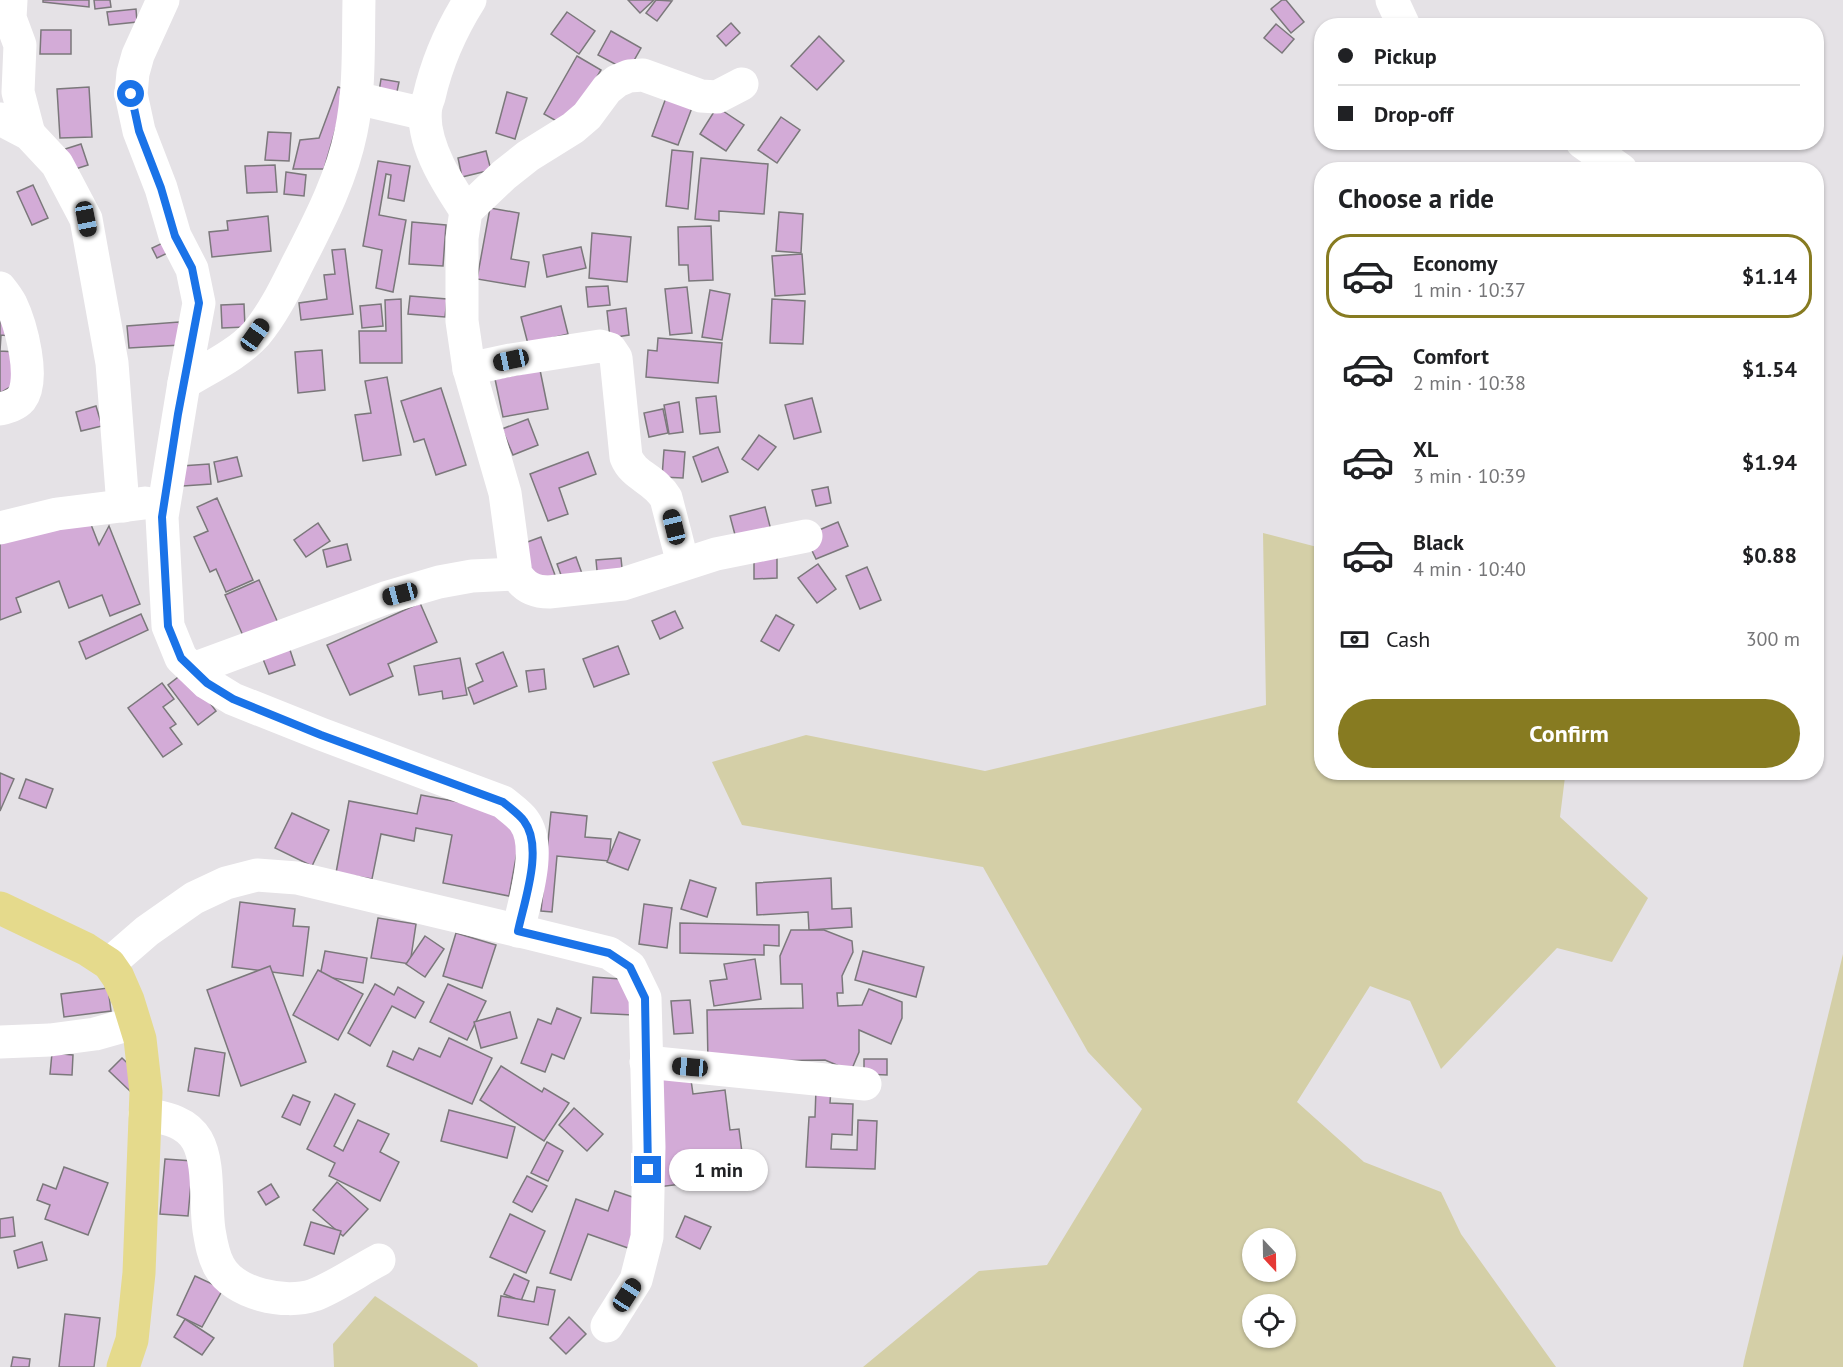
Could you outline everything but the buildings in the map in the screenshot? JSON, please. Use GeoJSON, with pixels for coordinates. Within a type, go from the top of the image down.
{"type":"FeatureCollection","features":[{"type":"Feature","properties":{"kind":"main road"},"geometry":{"type":"LineString","coordinates":[[0,908],[86,949],[109,964],[118,977],[128,1000],[140,1039],[144,1067],[145,1114],[139,1273],[132,1340],[123,1367]]}},
{"type":"Feature","properties":{"kind":"street"},"geometry":{"type":"LineString","coordinates":[[11,0],[10,18],[20,45],[18,92],[29,134]]}},
{"type":"Feature","properties":{"kind":"street"},"geometry":{"type":"LineString","coordinates":[[163,0],[138,55],[132,73],[131,94],[139,131],[161,188],[175,236],[192,268],[199,303],[162,517],[168,626],[181,658],[207,683],[233,699],[321,735],[503,802],[525,822],[531,837],[533,861],[518,931]]}},
{"type":"Feature","properties":{"kind":"street"},"geometry":{"type":"LineString","coordinates":[[184,382],[228,356],[255,335],[280,300],[323,214],[341,169],[351,133],[356,98],[358,0]]}},
{"type":"Feature","properties":{"kind":"street"},"geometry":{"type":"LineString","coordinates":[[466,211],[449,185],[438,160],[429,138],[425,114],[432,82],[443,51],[455,23],[470,0]]}},
{"type":"Feature","properties":{"kind":"street"},"geometry":{"type":"LineString","coordinates":[[1392,0],[1400,18]]}},
{"type":"Feature","properties":{"kind":"street"},"geometry":{"type":"LineString","coordinates":[[742,84],[717,97],[701,96],[643,75],[629,76],[607,88],[587,116],[573,129],[528,156],[504,175],[466,211],[462,238],[462,321],[470,369],[505,493],[516,574],[529,589],[549,592],[623,584],[717,554],[806,536]]}},
{"type":"Feature","properties":{"kind":"street"},"geometry":{"type":"LineString","coordinates":[[356,98],[425,114]]}},
{"type":"Feature","properties":{"kind":"street"},"geometry":{"type":"LineString","coordinates":[[0,119],[29,134],[57,164],[86,219],[112,363],[123,506]]}},
{"type":"Feature","properties":{"kind":"street"},"geometry":{"type":"LineString","coordinates":[[1593,150],[1610,162]]}},
{"type":"Feature","properties":{"kind":"street"},"geometry":{"type":"LineString","coordinates":[[0,288],[10,302],[25,345],[27,386],[22,398],[16,404],[0,409]]}},
{"type":"Feature","properties":{"kind":"street"},"geometry":{"type":"LineString","coordinates":[[470,369],[600,346],[610,349],[616,358],[626,457],[629,465],[636,472],[653,481],[666,498],[682,564]]}},
{"type":"Feature","properties":{"kind":"street"},"geometry":{"type":"LineString","coordinates":[[0,528],[57,514],[164,500]]}},
{"type":"Feature","properties":{"kind":"street"},"geometry":{"type":"LineString","coordinates":[[193,669],[388,597],[439,582],[472,576],[516,574]]}},
{"type":"Feature","properties":{"kind":"street"},"geometry":{"type":"LineString","coordinates":[[109,964],[147,932],[194,898],[226,883],[257,875],[297,878],[609,953],[630,967],[645,998],[649,1147],[646,1238],[636,1280],[607,1326]]}},
{"type":"Feature","properties":{"kind":"street"},"geometry":{"type":"LineString","coordinates":[[0,1042],[50,1040],[95,1034],[134,1023]]}},
{"type":"Feature","properties":{"kind":"street"},"geometry":{"type":"LineString","coordinates":[[646,1062],[865,1084]]}},
{"type":"Feature","properties":{"kind":"street"},"geometry":{"type":"LineString","coordinates":[[145,1114],[176,1121],[196,1138],[201,1150],[213,1251],[220,1268],[234,1282],[261,1295],[287,1299],[313,1295],[379,1260]]}},
{"type":"Feature","properties":{"kind":"shaded area"},"geometry":{"type":"Polygon","coordinates":[[[1263,533],[1314,546],[1314,780],[1565,780],[1560,817],[1648,898],[1612,962],[1557,948],[1441,1069],[1410,1001],[1370,986],[1297,1102],[1364,1162],[1441,1192],[1461,1234],[1556,1367],[863,1367],[979,1271],[1047,1265],[1142,1109],[1088,1052],[983,867],[742,825],[712,762],[806,735],[985,771],[1266,705],[1263,533]]]}},
{"type":"Feature","properties":{"kind":"shaded area"},"geometry":{"type":"Polygon","coordinates":[[[1843,954],[1843,1367],[1743,1367],[1744,1361],[1843,954]]]}},
{"type":"Feature","properties":{"kind":"shaded area"},"geometry":{"type":"Polygon","coordinates":[[[375,1296],[477,1364],[478,1367],[334,1367],[333,1344],[375,1296]]]}},
{"type":"Feature","properties":{"kind":"route"},"geometry":{"type":"LineString","coordinates":[[131,94],[139,131],[161,188],[175,236],[192,268],[199,303],[162,517],[168,626],[181,658],[207,683],[233,699],[321,735],[503,802],[525,822],[531,837],[533,861],[518,931],[609,953],[630,967],[645,998],[648,1170]]}}]}
